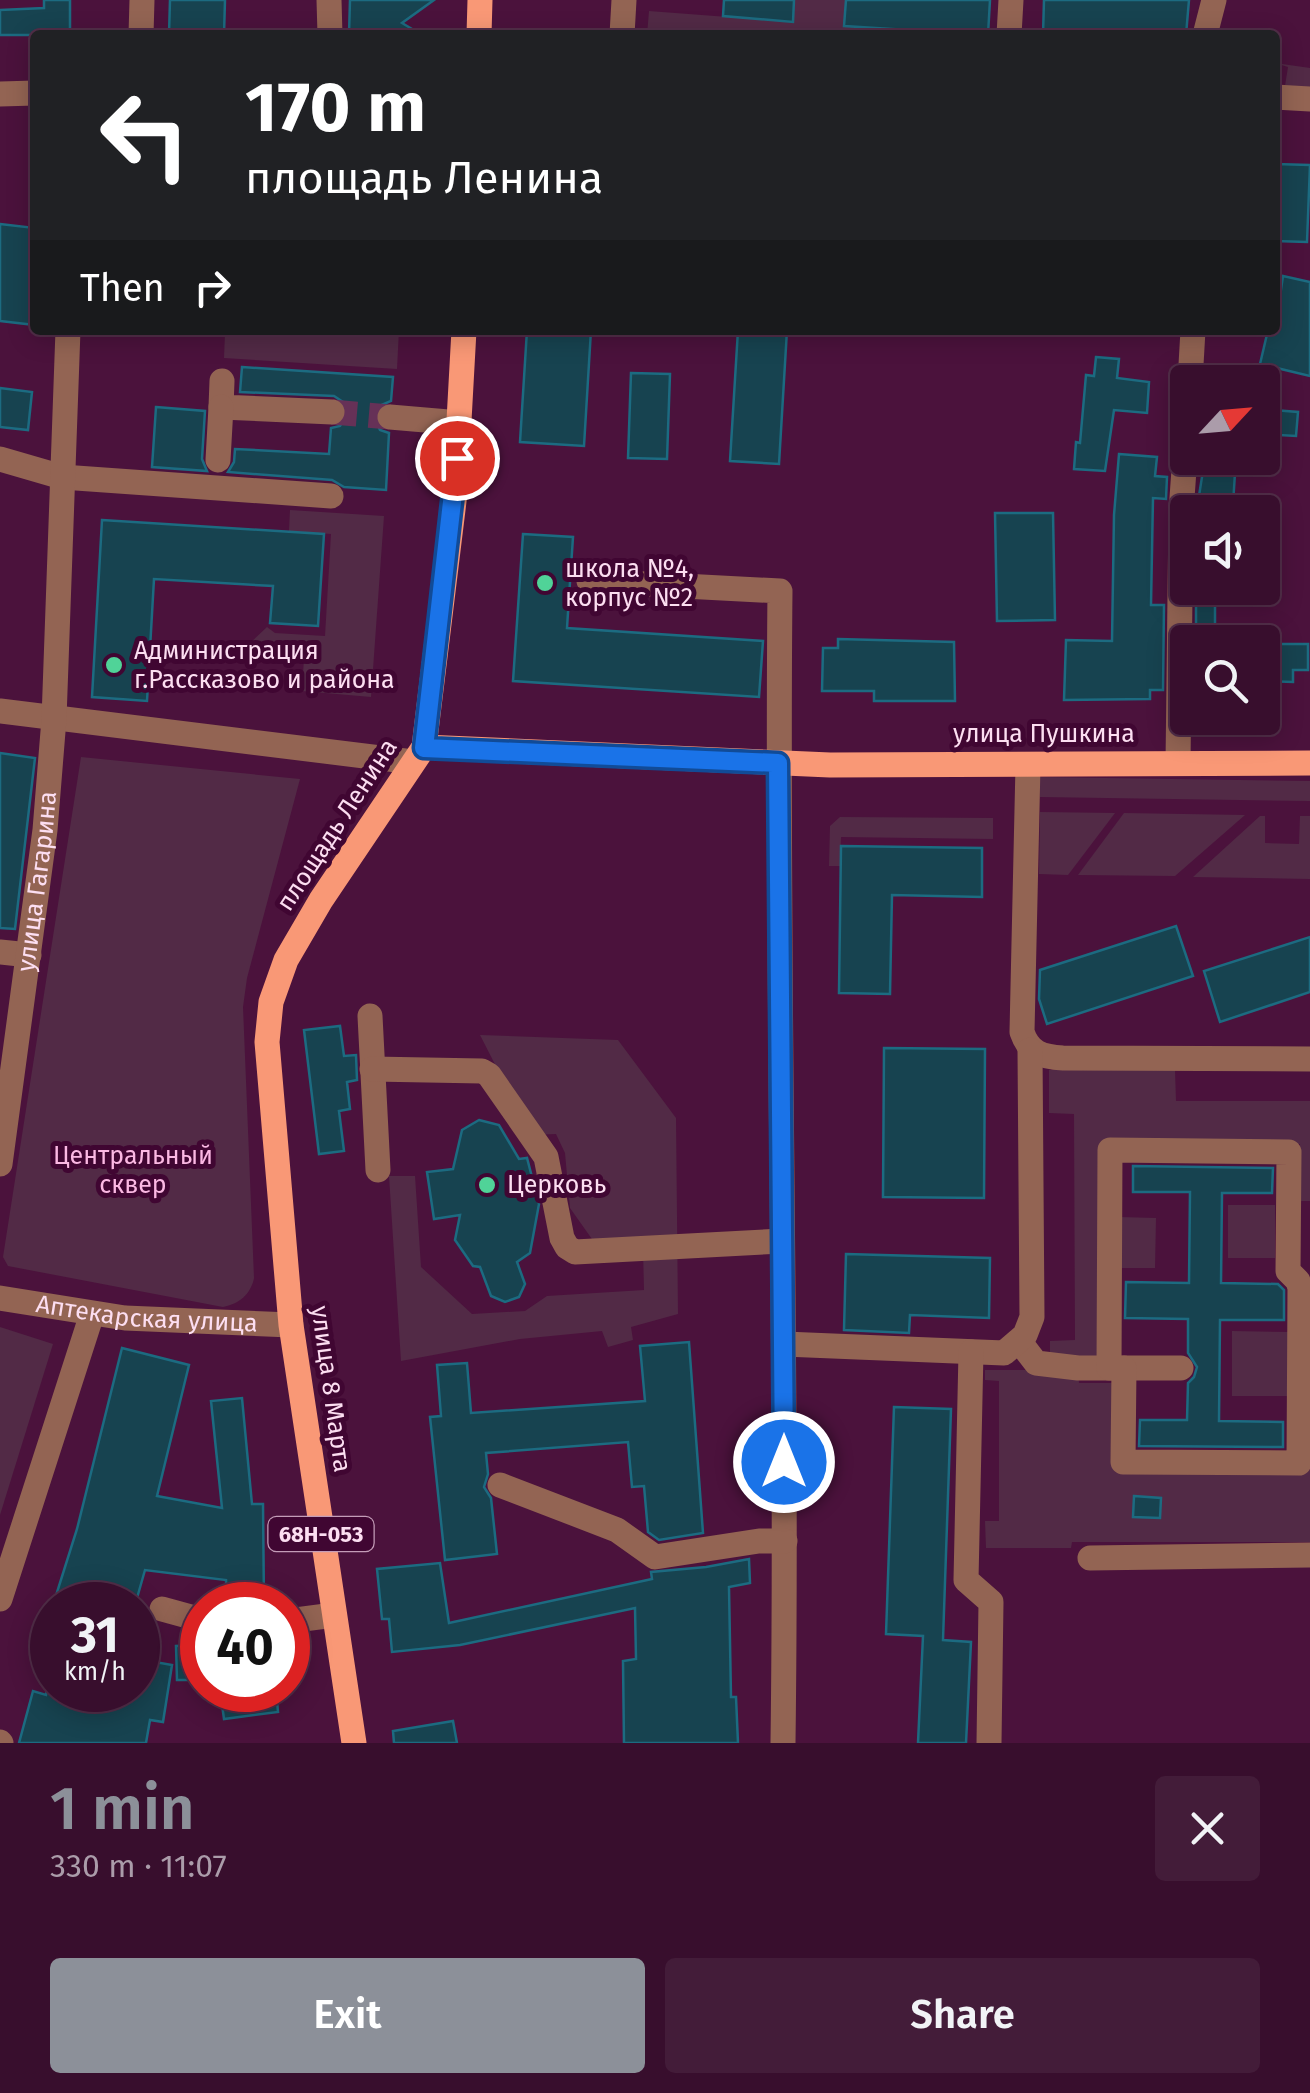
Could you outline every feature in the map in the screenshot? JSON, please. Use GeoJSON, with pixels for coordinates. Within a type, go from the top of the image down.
{"type":"FeatureCollection","features":[{"type":"Feature","properties":{"kind":"main road"},"geometry":{"type":"LineString","coordinates":[[479,30],[480,0]]}},
{"type":"Feature","properties":{"kind":"main road","name":"68Н-053"},"geometry":{"type":"LineString","coordinates":[[430,695],[455,493],[464,335]]}},
{"type":"Feature","properties":{"kind":"main road","name":"68Н-053"},"geometry":{"type":"LineString","coordinates":[[418,755],[443,594]]}},
{"type":"Feature","properties":{"kind":"main road","name":"площадь Ленина"},"geometry":{"type":"LineString","coordinates":[[267,1042],[271,1002],[286,960],[320,900],[418,755],[778,763]]}},
{"type":"Feature","properties":{"kind":"main road","name":"улица Пушкина"},"geometry":{"type":"LineString","coordinates":[[778,763],[1310,763]]}},
{"type":"Feature","properties":{"kind":"main road","name":"улица 8 Марта"},"geometry":{"type":"LineString","coordinates":[[267,1042],[291,1325],[354,1743]]}},
{"type":"Feature","properties":{"kind":"street"},"geometry":{"type":"LineString","coordinates":[[141,30],[142,0]]}},
{"type":"Feature","properties":{"kind":"street"},"geometry":{"type":"LineString","coordinates":[[329,0],[330,30]]}},
{"type":"Feature","properties":{"kind":"street"},"geometry":{"type":"LineString","coordinates":[[622,30],[624,0]]}},
{"type":"Feature","properties":{"kind":"street"},"geometry":{"type":"LineString","coordinates":[[1008,30],[1011,0]]}},
{"type":"Feature","properties":{"kind":"street"},"geometry":{"type":"LineString","coordinates":[[1206,30],[1214,0]]}},
{"type":"Feature","properties":{"kind":"street"},"geometry":{"type":"LineString","coordinates":[[0,94],[30,93]]}},
{"type":"Feature","properties":{"kind":"street"},"geometry":{"type":"LineString","coordinates":[[1280,97],[1310,99]]}},
{"type":"Feature","properties":{"kind":"street","name":"улица Гагарина"},"geometry":{"type":"LineString","coordinates":[[0,1164],[45,830],[54,719],[68,335]]}},
{"type":"Feature","properties":{"kind":"street"},"geometry":{"type":"LineString","coordinates":[[1191,365],[1193,335]]}},
{"type":"Feature","properties":{"kind":"street"},"geometry":{"type":"LineString","coordinates":[[218,460],[222,394],[332,412]]}},
{"type":"Feature","properties":{"kind":"street"},"geometry":{"type":"LineString","coordinates":[[390,417],[460,424]]}},
{"type":"Feature","properties":{"kind":"street"},"geometry":{"type":"LineString","coordinates":[[0,458],[62,477],[331,496]]}},
{"type":"Feature","properties":{"kind":"street"},"geometry":{"type":"LineString","coordinates":[[1178,763],[1183,475]]}},
{"type":"Feature","properties":{"kind":"street"},"geometry":{"type":"LineString","coordinates":[[589,582],[780,591],[783,1743]]}},
{"type":"Feature","properties":{"kind":"street"},"geometry":{"type":"LineString","coordinates":[[0,712],[418,755]]}},
{"type":"Feature","properties":{"kind":"street"},"geometry":{"type":"LineString","coordinates":[[784,1344],[1004,1352],[1020,1342],[1032,1317],[1030,1050],[1022,1032],[1028,765]]}},
{"type":"Feature","properties":{"kind":"street"},"geometry":{"type":"LineString","coordinates":[[0,952],[29,956]]}},
{"type":"Feature","properties":{"kind":"street"},"geometry":{"type":"LineString","coordinates":[[370,1016],[378,1170]]}},
{"type":"Feature","properties":{"kind":"street"},"geometry":{"type":"LineString","coordinates":[[1030,1050],[1041,1056],[1063,1058],[1310,1059]]}},
{"type":"Feature","properties":{"kind":"street"},"geometry":{"type":"LineString","coordinates":[[372,1068],[482,1072],[489,1076],[546,1158],[562,1238],[575,1252],[782,1241]]}},
{"type":"Feature","properties":{"kind":"street"},"geometry":{"type":"LineString","coordinates":[[1110,1150],[1289,1152],[1288,1271],[1300,1288],[1299,1463],[1123,1462],[1116,1368],[1110,1150]]}},
{"type":"Feature","properties":{"kind":"street","name":"Аптекарская улица"},"geometry":{"type":"LineString","coordinates":[[0,1298],[124,1318],[291,1325]]}},
{"type":"Feature","properties":{"kind":"street"},"geometry":{"type":"LineString","coordinates":[[0,1599],[92,1314]]}},
{"type":"Feature","properties":{"kind":"street"},"geometry":{"type":"LineString","coordinates":[[1020,1342],[1036,1363],[1180,1368]]}},
{"type":"Feature","properties":{"kind":"street"},"geometry":{"type":"LineString","coordinates":[[971,1352],[966,1580],[991,1602],[988,1743]]}},
{"type":"Feature","properties":{"kind":"street"},"geometry":{"type":"LineString","coordinates":[[500,1485],[617,1530],[655,1557],[785,1540]]}},
{"type":"Feature","properties":{"kind":"street"},"geometry":{"type":"LineString","coordinates":[[1090,1558],[1310,1555]]}},
{"type":"Feature","properties":{"kind":"street"},"geometry":{"type":"LineString","coordinates":[[162,1609],[180,1614]]}},
{"type":"Feature","properties":{"kind":"street"},"geometry":{"type":"LineString","coordinates":[[310,1618],[334,1614]]}},
{"type":"Feature","properties":{"kind":"green space"},"geometry":{"type":"Polygon","coordinates":[[[794,0],[846,0],[845,26],[900,30],[647,30],[649,11],[792,22],[794,0]]]}},
{"type":"Feature","properties":{"kind":"green space"},"geometry":{"type":"Polygon","coordinates":[[[1280,64],[1310,68],[1310,91],[1285,86],[1288,67],[1280,64]]]}},
{"type":"Feature","properties":{"kind":"green space"},"geometry":{"type":"Polygon","coordinates":[[[225,335],[399,335],[397,369],[224,358],[225,335]]]}},
{"type":"Feature","properties":{"kind":"green space"},"geometry":{"type":"Polygon","coordinates":[[[290,510],[384,516],[371,697],[302,691],[304,658],[260,655],[249,644],[267,627],[275,633],[325,636],[331,534],[289,531],[290,510]]]}},
{"type":"Feature","properties":{"kind":"green space","name":"Центральный сквер"},"geometry":{"type":"Polygon","coordinates":[[[81,757],[300,779],[247,978],[243,1007],[254,1278],[247,1293],[229,1306],[8,1266],[3,1257],[81,757]]]}},
{"type":"Feature","properties":{"kind":"green space"},"geometry":{"type":"Polygon","coordinates":[[[1040,777],[1310,781],[1310,801],[1040,797],[1040,777]]]}},
{"type":"Feature","properties":{"kind":"green space"},"geometry":{"type":"Polygon","coordinates":[[[1040,812],[1115,813],[1068,875],[1039,874],[1040,812]]]}},
{"type":"Feature","properties":{"kind":"green space"},"geometry":{"type":"Polygon","coordinates":[[[1124,813],[1245,815],[1175,876],[1078,875],[1124,813]]]}},
{"type":"Feature","properties":{"kind":"green space"},"geometry":{"type":"Polygon","coordinates":[[[1260,816],[1265,816],[1265,843],[1299,844],[1300,816],[1310,816],[1310,879],[1193,877],[1260,816]]]}},
{"type":"Feature","properties":{"kind":"green space"},"geometry":{"type":"Polygon","coordinates":[[[840,817],[993,818],[993,839],[841,837],[840,866],[829,866],[830,826],[840,817]]]}},
{"type":"Feature","properties":{"kind":"green space"},"geometry":{"type":"Polygon","coordinates":[[[480,1035],[618,1040],[676,1118],[678,1314],[631,1327],[633,1340],[608,1347],[602,1331],[520,1339],[401,1361],[389,1176],[415,1176],[421,1267],[472,1314],[525,1311],[547,1296],[644,1290],[643,1249],[599,1249],[570,1208],[565,1153],[556,1134],[531,1135],[480,1035]]]}},
{"type":"Feature","properties":{"kind":"green space"},"geometry":{"type":"Polygon","coordinates":[[[1049,1070],[1175,1070],[1176,1101],[1310,1101],[1310,1201],[1300,1201],[1300,1144],[1103,1144],[1104,1357],[1050,1357],[1050,1341],[1075,1340],[1074,1114],[1049,1113],[1049,1070]]]}},
{"type":"Feature","properties":{"kind":"green space"},"geometry":{"type":"Polygon","coordinates":[[[1228,1205],[1275,1205],[1275,1258],[1228,1258],[1228,1205]]]}},
{"type":"Feature","properties":{"kind":"green space"},"geometry":{"type":"Polygon","coordinates":[[[1119,1217],[1156,1218],[1155,1268],[1119,1268],[1119,1217]]]}},
{"type":"Feature","properties":{"kind":"green space"},"geometry":{"type":"Polygon","coordinates":[[[0,1327],[53,1344],[0,1515],[0,1327]]]}},
{"type":"Feature","properties":{"kind":"green space"},"geometry":{"type":"Polygon","coordinates":[[[1232,1331],[1290,1332],[1289,1396],[1232,1396],[1232,1331]]]}},
{"type":"Feature","properties":{"kind":"green space"},"geometry":{"type":"Polygon","coordinates":[[[985,1370],[1078,1370],[1079,1383],[1116,1383],[1117,1470],[1310,1470],[1310,1542],[1072,1542],[1071,1548],[986,1548],[985,1521],[999,1521],[999,1381],[985,1380],[985,1370]]]}},
{"type":"Feature","properties":{"kind":"building"},"geometry":{"type":"Polygon","coordinates":[[[44,0],[70,0],[70,30],[0,35],[0,10],[44,8],[44,0]]]}},
{"type":"Feature","properties":{"kind":"building"},"geometry":{"type":"Polygon","coordinates":[[[170,0],[225,0],[224,30],[169,30],[170,0]]]}},
{"type":"Feature","properties":{"kind":"building"},"geometry":{"type":"Polygon","coordinates":[[[350,0],[434,0],[402,23],[414,30],[349,30],[350,0]]]}},
{"type":"Feature","properties":{"kind":"building"},"geometry":{"type":"Polygon","coordinates":[[[724,0],[794,0],[793,22],[723,16],[724,0]]]}},
{"type":"Feature","properties":{"kind":"building"},"geometry":{"type":"Polygon","coordinates":[[[846,0],[990,0],[988,30],[844,26],[846,0]]]}},
{"type":"Feature","properties":{"kind":"building"},"geometry":{"type":"Polygon","coordinates":[[[1044,0],[1189,0],[1186,30],[1043,30],[1044,0]]]}},
{"type":"Feature","properties":{"kind":"building"},"geometry":{"type":"Polygon","coordinates":[[[1280,164],[1310,165],[1307,242],[1280,241],[1280,164]]]}},
{"type":"Feature","properties":{"kind":"building"},"geometry":{"type":"Polygon","coordinates":[[[0,224],[30,227],[30,324],[0,321],[0,224]]]}},
{"type":"Feature","properties":{"kind":"building"},"geometry":{"type":"Polygon","coordinates":[[[1283,276],[1310,282],[1310,376],[1280,369],[1280,365],[1260,364],[1267,335],[1280,335],[1283,276]]]}},
{"type":"Feature","properties":{"kind":"building"},"geometry":{"type":"Polygon","coordinates":[[[527,335],[591,335],[584,446],[520,442],[527,335]]]}},
{"type":"Feature","properties":{"kind":"building"},"geometry":{"type":"Polygon","coordinates":[[[738,335],[787,335],[779,464],[730,461],[738,335]]]}},
{"type":"Feature","properties":{"kind":"building"},"geometry":{"type":"Polygon","coordinates":[[[1096,357],[1119,359],[1117,378],[1149,382],[1147,413],[1114,410],[1105,471],[1074,469],[1086,375],[1094,376],[1096,357]]]}},
{"type":"Feature","properties":{"kind":"building"},"geometry":{"type":"Polygon","coordinates":[[[242,367],[393,377],[391,401],[377,407],[374,417],[380,430],[389,433],[386,490],[344,487],[332,480],[228,472],[235,449],[329,454],[331,428],[340,426],[348,414],[346,404],[334,396],[240,392],[242,367]]]}},
{"type":"Feature","properties":{"kind":"building"},"geometry":{"type":"Polygon","coordinates":[[[631,373],[670,374],[667,459],[628,458],[631,373]]]}},
{"type":"Feature","properties":{"kind":"building"},"geometry":{"type":"Polygon","coordinates":[[[0,388],[32,392],[28,430],[0,427],[0,388]]]}},
{"type":"Feature","properties":{"kind":"building"},"geometry":{"type":"Polygon","coordinates":[[[156,407],[205,411],[202,459],[207,471],[152,467],[156,407]]]}},
{"type":"Feature","properties":{"kind":"building"},"geometry":{"type":"Polygon","coordinates":[[[1280,410],[1298,412],[1296,436],[1280,435],[1280,410]]]}},
{"type":"Feature","properties":{"kind":"building"},"geometry":{"type":"Polygon","coordinates":[[[1119,454],[1157,457],[1155,476],[1167,477],[1166,499],[1153,498],[1151,605],[1164,605],[1163,690],[1150,690],[1150,699],[1064,700],[1066,640],[1112,641],[1119,454]]]}},
{"type":"Feature","properties":{"kind":"building"},"geometry":{"type":"Polygon","coordinates":[[[1202,475],[1235,475],[1234,495],[1199,495],[1202,475]]]}},
{"type":"Feature","properties":{"kind":"building"},"geometry":{"type":"Polygon","coordinates":[[[995,513],[1053,513],[1055,620],[997,621],[995,513]]]}},
{"type":"Feature","properties":{"kind":"building"},"geometry":{"type":"Polygon","coordinates":[[[102,520],[324,534],[318,626],[270,623],[273,586],[154,579],[147,701],[92,697],[102,520]]]}},
{"type":"Feature","properties":{"kind":"building","name":"школа №4, корпус №2"},"geometry":{"type":"Polygon","coordinates":[[[523,534],[573,537],[567,628],[763,641],[759,697],[513,681],[523,534]]]}},
{"type":"Feature","properties":{"kind":"building"},"geometry":{"type":"Polygon","coordinates":[[[1196,605],[1215,605],[1215,625],[1196,625],[1196,605]]]}},
{"type":"Feature","properties":{"kind":"building"},"geometry":{"type":"Polygon","coordinates":[[[838,639],[954,642],[955,701],[874,701],[874,691],[822,691],[823,648],[838,648],[838,639]]]}},
{"type":"Feature","properties":{"kind":"building"},"geometry":{"type":"Polygon","coordinates":[[[1280,644],[1308,644],[1308,670],[1293,670],[1293,682],[1280,682],[1280,644]]]}},
{"type":"Feature","properties":{"kind":"building"},"geometry":{"type":"Polygon","coordinates":[[[0,753],[35,758],[15,929],[0,928],[0,753]]]}},
{"type":"Feature","properties":{"kind":"building"},"geometry":{"type":"Polygon","coordinates":[[[841,846],[982,848],[982,897],[892,895],[890,994],[839,993],[841,846]]]}},
{"type":"Feature","properties":{"kind":"building"},"geometry":{"type":"Polygon","coordinates":[[[1176,926],[1193,976],[1047,1024],[1039,999],[1040,970],[1176,926]]]}},
{"type":"Feature","properties":{"kind":"building"},"geometry":{"type":"Polygon","coordinates":[[[1310,937],[1310,992],[1220,1022],[1204,971],[1310,937]]]}},
{"type":"Feature","properties":{"kind":"building"},"geometry":{"type":"Polygon","coordinates":[[[340,1026],[344,1056],[356,1055],[357,1080],[347,1082],[350,1109],[339,1111],[344,1151],[319,1154],[304,1030],[340,1026]]]}},
{"type":"Feature","properties":{"kind":"building"},"geometry":{"type":"Polygon","coordinates":[[[884,1048],[985,1049],[984,1198],[883,1197],[884,1048]]]}},
{"type":"Feature","properties":{"kind":"building"},"geometry":{"type":"Polygon","coordinates":[[[479,1120],[499,1125],[519,1159],[527,1158],[539,1204],[530,1253],[517,1262],[525,1284],[519,1297],[505,1302],[491,1296],[480,1267],[473,1266],[455,1240],[460,1215],[434,1219],[427,1172],[453,1169],[462,1130],[479,1120]]]}},
{"type":"Feature","properties":{"kind":"building"},"geometry":{"type":"Polygon","coordinates":[[[1133,1166],[1273,1168],[1272,1193],[1222,1193],[1221,1283],[1278,1284],[1284,1290],[1284,1320],[1220,1320],[1219,1421],[1283,1422],[1283,1447],[1139,1446],[1140,1420],[1187,1420],[1188,1383],[1197,1367],[1188,1353],[1188,1319],[1125,1318],[1126,1282],[1189,1283],[1190,1192],[1133,1192],[1133,1166]]]}},
{"type":"Feature","properties":{"kind":"building"},"geometry":{"type":"Polygon","coordinates":[[[846,1254],[990,1258],[989,1318],[910,1315],[909,1333],[844,1330],[846,1254]]]}},
{"type":"Feature","properties":{"kind":"building"},"geometry":{"type":"Polygon","coordinates":[[[689,1342],[703,1533],[659,1540],[648,1532],[644,1486],[632,1487],[628,1442],[486,1453],[488,1474],[484,1487],[491,1498],[497,1554],[445,1560],[430,1417],[441,1416],[437,1365],[467,1363],[471,1413],[645,1401],[640,1346],[689,1342]]]}},
{"type":"Feature","properties":{"kind":"building"},"geometry":{"type":"Polygon","coordinates":[[[122,1348],[189,1365],[157,1496],[222,1508],[211,1401],[242,1398],[252,1504],[263,1504],[264,1582],[226,1582],[145,1570],[142,1582],[60,1582],[122,1348]]]}},
{"type":"Feature","properties":{"kind":"building"},"geometry":{"type":"Polygon","coordinates":[[[894,1407],[951,1409],[943,1640],[971,1642],[966,1743],[918,1743],[923,1636],[886,1634],[894,1407]]]}},
{"type":"Feature","properties":{"kind":"building"},"geometry":{"type":"Polygon","coordinates":[[[1134,1496],[1161,1498],[1160,1518],[1133,1517],[1134,1496]]]}},
{"type":"Feature","properties":{"kind":"building"},"geometry":{"type":"Polygon","coordinates":[[[749,1559],[750,1583],[729,1587],[731,1697],[736,1697],[738,1743],[624,1743],[623,1661],[636,1659],[635,1608],[460,1645],[392,1652],[389,1619],[382,1619],[377,1569],[440,1563],[449,1623],[652,1579],[651,1572],[749,1559]]]}},
{"type":"Feature","properties":{"kind":"building"},"geometry":{"type":"Polygon","coordinates":[[[176,1646],[180,1646],[180,1680],[177,1680],[176,1646]]]}},
{"type":"Feature","properties":{"kind":"building"},"geometry":{"type":"Polygon","coordinates":[[[160,1663],[172,1665],[163,1722],[150,1720],[146,1743],[19,1743],[30,1702],[30,1712],[160,1712],[160,1663]]]}},
{"type":"Feature","properties":{"kind":"building"},"geometry":{"type":"Polygon","coordinates":[[[223,1712],[278,1712],[224,1719],[223,1712]]]}},
{"type":"Feature","properties":{"kind":"building"},"geometry":{"type":"Polygon","coordinates":[[[453,1721],[457,1743],[394,1743],[393,1731],[453,1721]]]}},
{"type":"Feature","properties":{"kind":"tunnel"},"geometry":{"type":"LineString","coordinates":[[332,412],[390,417]]}},
{"type":"Feature","properties":{"kind":"place","name":"школа №4, корпус №2"},"geometry":{"type":"Point","coordinates":[545,583]}},
{"type":"Feature","properties":{"kind":"place","name":"Администрация г.Рассказово и района"},"geometry":{"type":"Point","coordinates":[114,665]}},
{"type":"Feature","properties":{"kind":"place","name":"Церковь"},"geometry":{"type":"Point","coordinates":[487,1185]}},
{"type":"Feature","properties":{"kind":"route"},"geometry":{"type":"LineString","coordinates":[[457,458],[424,748],[778,763],[784,1462]]}}]}
